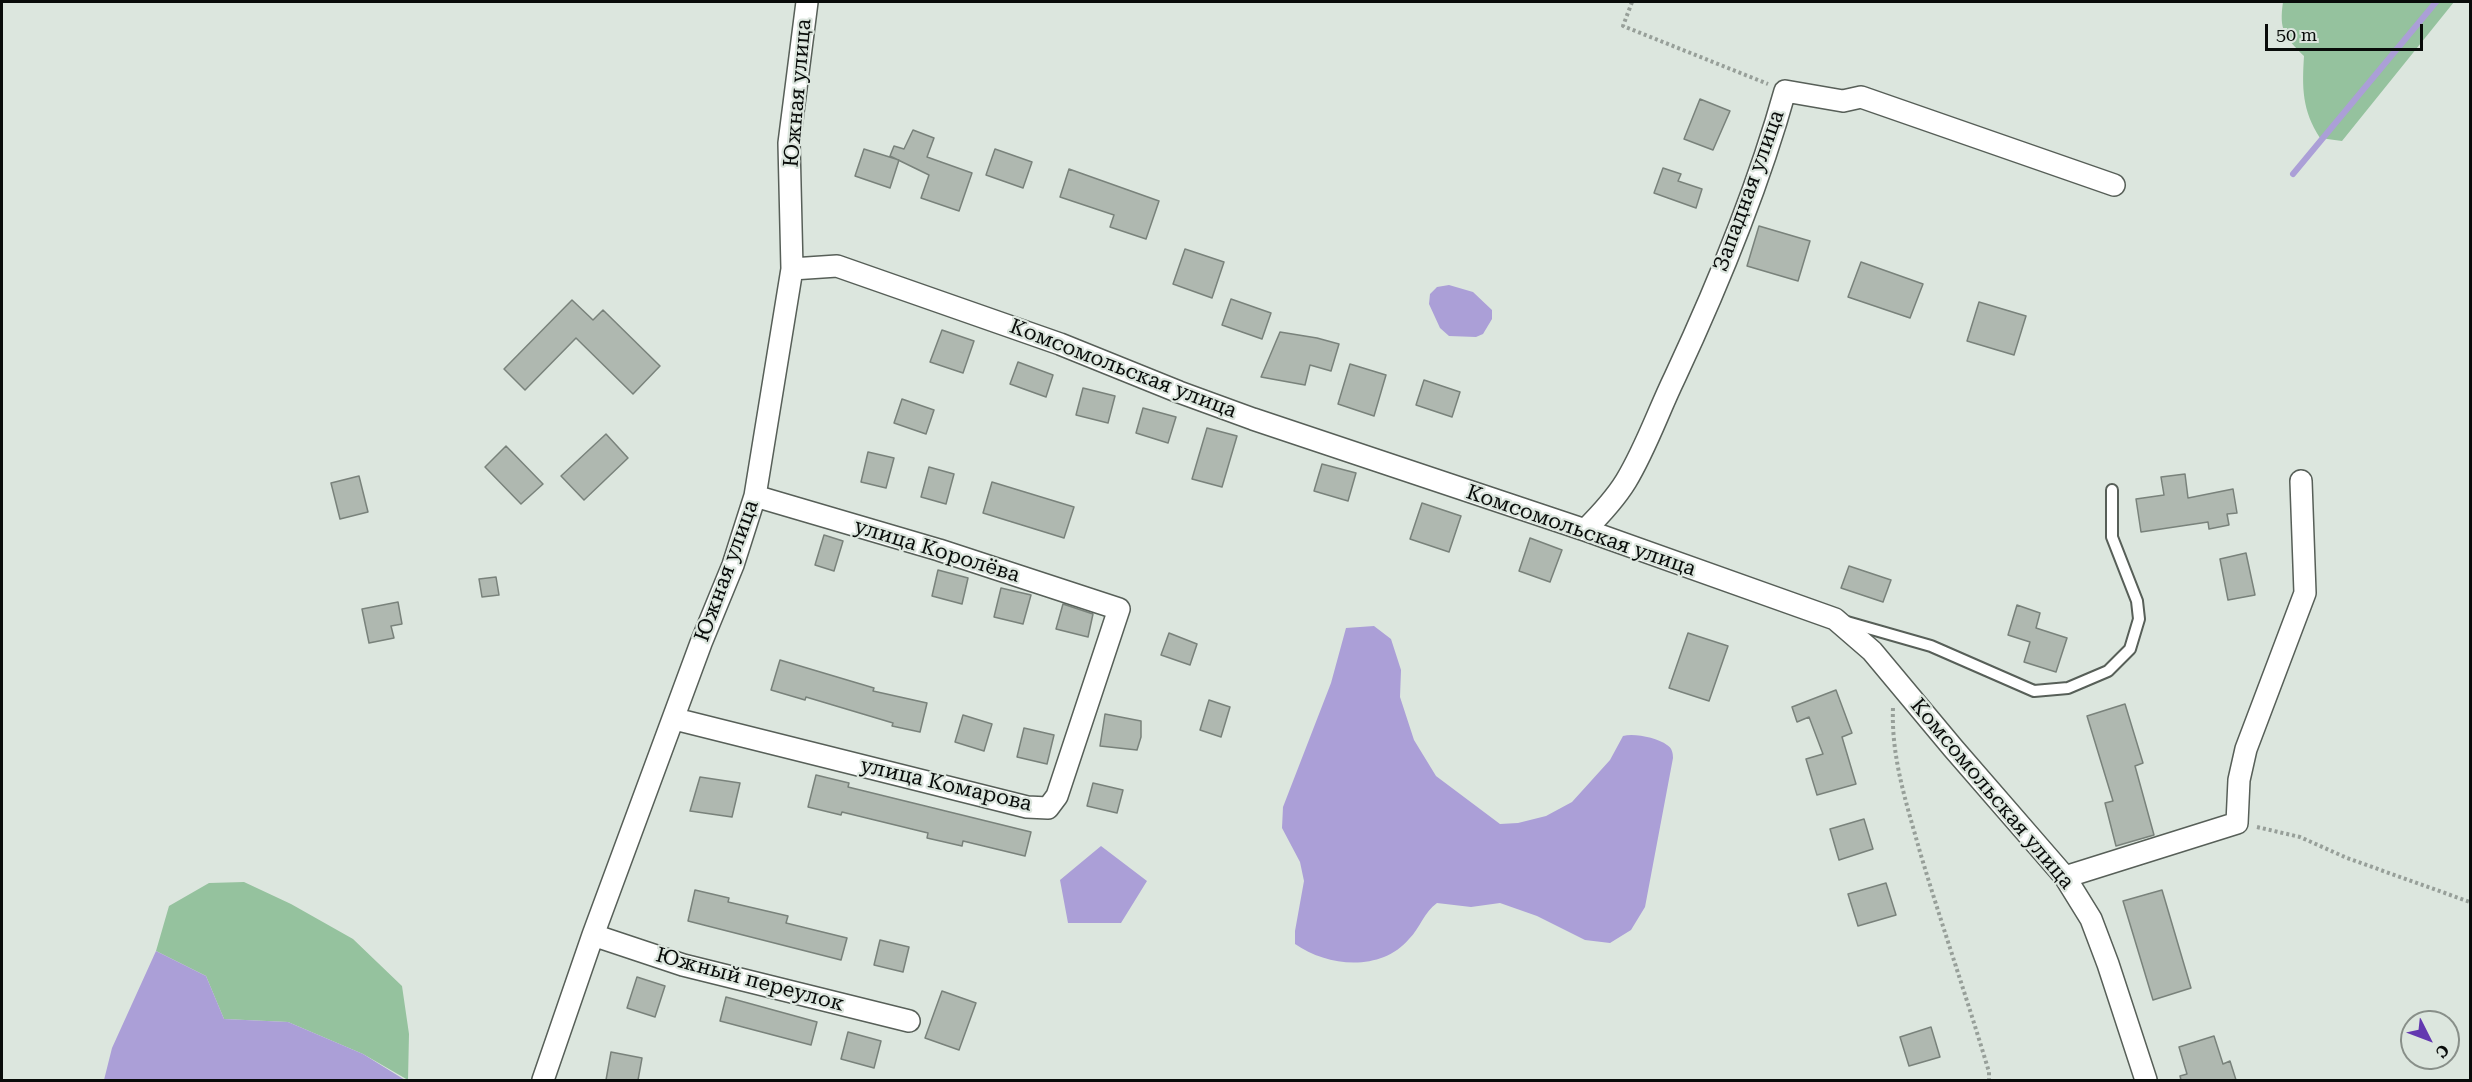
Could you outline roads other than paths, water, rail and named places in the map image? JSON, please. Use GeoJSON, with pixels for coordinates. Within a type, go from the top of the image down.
{"type":"FeatureCollection","features":[{"type":"Feature","properties":{"kind":"street","name":"Южная улица"},"geometry":{"type":"LineString","coordinates":[[543,1080],[592,935],[733,565],[755,496],[792,269],[789,142],[807,2]]}},
{"type":"Feature","properties":{"kind":"street","name":"Западная улица"},"geometry":{"type":"LineString","coordinates":[[1585,530],[1608,506],[1625,482],[1646,442],[1707,305],[1770,143],[1785,92],[1843,101],[1861,97],[2114,185]]}},
{"type":"Feature","properties":{"kind":"street","name":"Комсомольская улица"},"geometry":{"type":"LineString","coordinates":[[792,269],[837,266],[1060,344],[1232,411],[1585,530],[1835,619],[1872,651],[2065,877],[2091,919],[2146,1080]]}},
{"type":"Feature","properties":{"kind":"street"},"geometry":{"type":"LineString","coordinates":[[2065,877],[2237,823],[2239,780],[2246,749],[2305,593],[2301,481]]}},
{"type":"Feature","properties":{"kind":"street","name":"улица Королёва"},"geometry":{"type":"LineString","coordinates":[[755,496],[939,550],[1119,609]]}},
{"type":"Feature","properties":{"kind":"street","name":"улица Комарова"},"geometry":{"type":"LineString","coordinates":[[675,719],[1027,807],[1048,808],[1058,796],[1119,609]]}},
{"type":"Feature","properties":{"kind":"street","name":"Южный переулок"},"geometry":{"type":"LineString","coordinates":[[592,935],[683,965],[909,1021]]}},
{"type":"Feature","properties":{"kind":"lane"},"geometry":{"type":"LineString","coordinates":[[1835,619],[1931,646],[2034,691],[2068,688],[2108,671],[2130,649],[2139,619],[2137,601],[2112,537],[2112,490]]}},
{"type":"Feature","properties":{"kind":"waterway"},"geometry":{"type":"LineString","coordinates":[[2293,174],[2436,2]]}}]}
